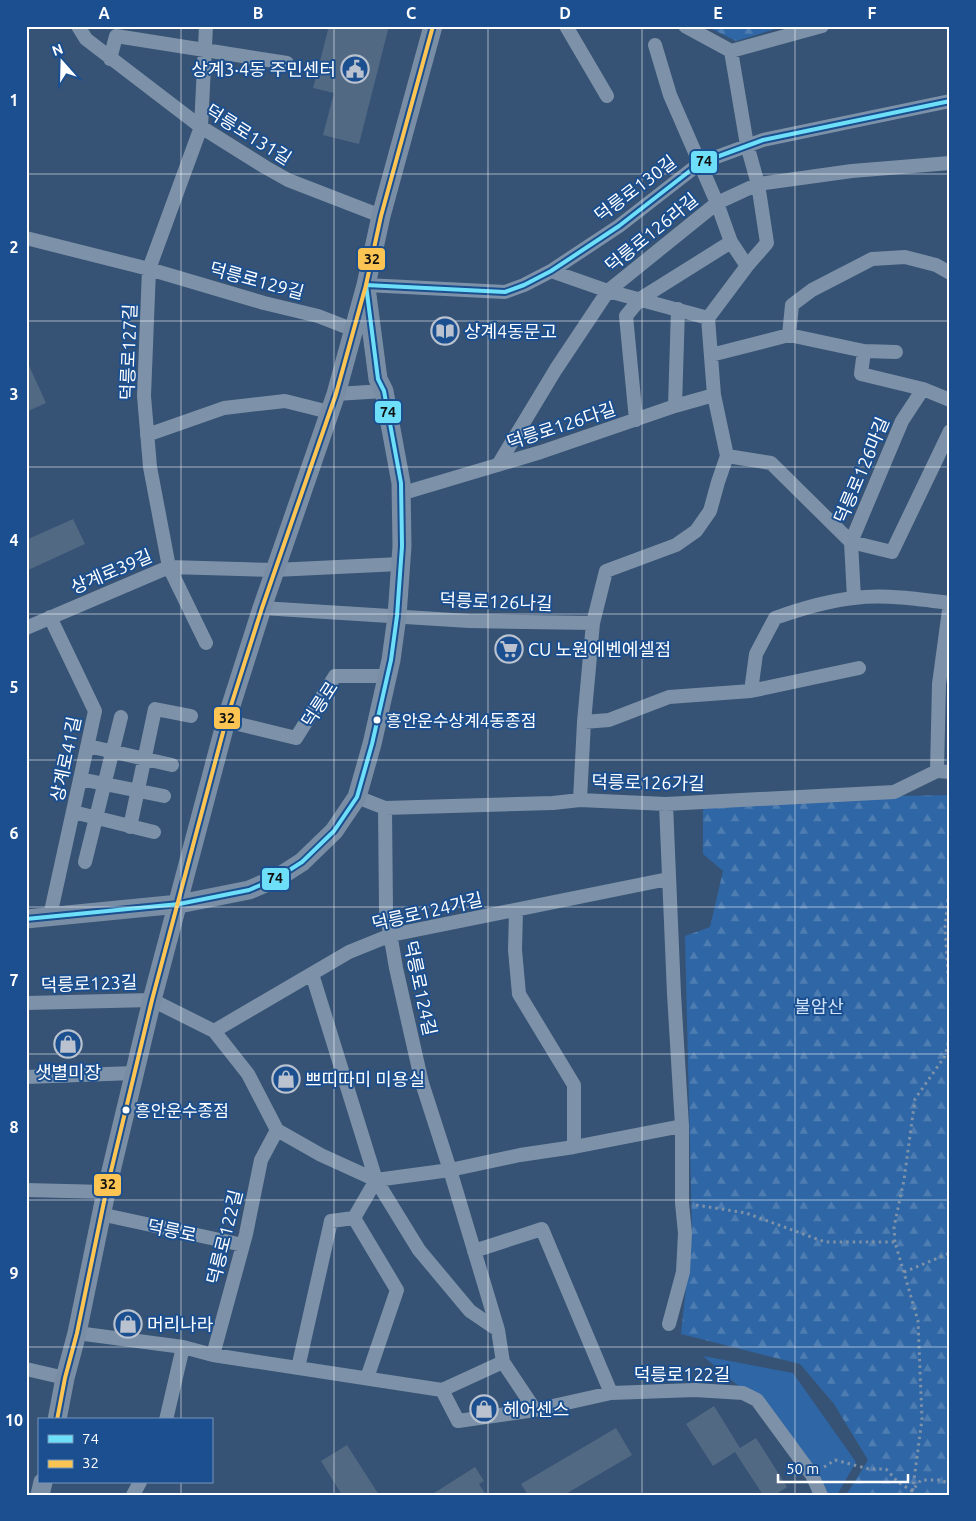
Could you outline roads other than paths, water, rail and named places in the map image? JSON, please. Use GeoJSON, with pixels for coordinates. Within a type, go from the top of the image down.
{"type":"FeatureCollection","features":[{"type":"Feature","properties":{"kind":"main road"},"geometry":{"type":"LineString","coordinates":[[57,1418],[65,1378],[77,1333],[100,1214],[134,1073],[226,721],[262,608],[336,394],[366,285],[381,216],[436,28]]}},
{"type":"Feature","properties":{"kind":"main road"},"geometry":{"type":"LineString","coordinates":[[26,919],[179,904],[249,890],[277,878],[302,862],[334,831],[357,796],[372,744],[387,676],[397,616],[402,546],[401,483],[384,391],[378,379],[366,285]]}},
{"type":"Feature","properties":{"kind":"street","name":"덕릉로131길"},"geometry":{"type":"LineString","coordinates":[[78,26],[86,39],[110,59],[201,127],[288,180],[381,216]]}},
{"type":"Feature","properties":{"kind":"street"},"geometry":{"type":"LineString","coordinates":[[150,270],[201,127],[206,26]]}},
{"type":"Feature","properties":{"kind":"street"},"geometry":{"type":"LineString","coordinates":[[566,26],[607,96]]}},
{"type":"Feature","properties":{"kind":"street"},"geometry":{"type":"LineString","coordinates":[[685,26],[731,51],[822,26]]}},
{"type":"Feature","properties":{"kind":"street"},"geometry":{"type":"LineString","coordinates":[[110,59],[116,36],[287,63]]}},
{"type":"Feature","properties":{"kind":"street"},"geometry":{"type":"LineString","coordinates":[[655,45],[670,95],[716,203]]}},
{"type":"Feature","properties":{"kind":"street"},"geometry":{"type":"LineString","coordinates":[[580,800],[584,722],[593,623],[606,571],[676,545],[696,531],[710,511],[727,456],[714,395],[708,318],[767,243],[758,184],[747,144],[731,51]]}},
{"type":"Feature","properties":{"kind":"street","name":"덕릉로130길"},"geometry":{"type":"LineString","coordinates":[[366,285],[505,292],[524,285],[551,271],[619,226],[700,163],[747,144],[950,101]]}},
{"type":"Feature","properties":{"kind":"street"},"geometry":{"type":"LineString","coordinates":[[758,184],[852,171],[950,163]]}},
{"type":"Feature","properties":{"kind":"street","name":"덕릉로126라길"},"geometry":{"type":"LineString","coordinates":[[608,291],[716,203],[758,184]]}},
{"type":"Feature","properties":{"kind":"street","name":"덕릉로126라길"},"geometry":{"type":"LineString","coordinates":[[716,203],[731,242],[747,266]]}},
{"type":"Feature","properties":{"kind":"street","name":"덕릉로129길"},"geometry":{"type":"LineString","coordinates":[[26,238],[318,316],[354,330]]}},
{"type":"Feature","properties":{"kind":"street"},"geometry":{"type":"LineString","coordinates":[[640,299],[731,242]]}},
{"type":"Feature","properties":{"kind":"street"},"geometry":{"type":"LineString","coordinates":[[789,335],[792,305],[812,290],[872,259],[905,257],[936,266],[950,273]]}},
{"type":"Feature","properties":{"kind":"street","name":"덕릉로127길"},"geometry":{"type":"LineString","coordinates":[[150,270],[144,396],[150,467],[168,566],[206,643]]}},
{"type":"Feature","properties":{"kind":"street"},"geometry":{"type":"LineString","coordinates":[[551,271],[608,291],[708,318]]}},
{"type":"Feature","properties":{"kind":"street","name":"덕릉로126다길"},"geometry":{"type":"LineString","coordinates":[[498,465],[556,369],[608,291]]}},
{"type":"Feature","properties":{"kind":"street","name":"덕릉로126다길"},"geometry":{"type":"LineString","coordinates":[[636,420],[626,316],[640,299]]}},
{"type":"Feature","properties":{"kind":"street"},"geometry":{"type":"LineString","coordinates":[[675,406],[678,309]]}},
{"type":"Feature","properties":{"kind":"street"},"geometry":{"type":"LineString","coordinates":[[712,355],[789,335],[864,351],[896,352]]}},
{"type":"Feature","properties":{"kind":"street"},"geometry":{"type":"LineString","coordinates":[[864,351],[861,374],[923,389],[950,400]]}},
{"type":"Feature","properties":{"kind":"street","name":"덕릉로126마길"},"geometry":{"type":"LineString","coordinates":[[923,389],[902,421],[851,542],[892,552],[950,430]]}},
{"type":"Feature","properties":{"kind":"street"},"geometry":{"type":"LineString","coordinates":[[336,394],[384,391]]}},
{"type":"Feature","properties":{"kind":"street","name":"덕릉로126다길"},"geometry":{"type":"LineString","coordinates":[[400,494],[498,465],[675,406],[714,395]]}},
{"type":"Feature","properties":{"kind":"street"},"geometry":{"type":"LineString","coordinates":[[147,435],[224,408],[285,401],[329,412]]}},
{"type":"Feature","properties":{"kind":"street"},"geometry":{"type":"LineString","coordinates":[[727,456],[771,463],[851,542],[854,598]]}},
{"type":"Feature","properties":{"kind":"street"},"geometry":{"type":"LineString","coordinates":[[275,570],[400,564]]}},
{"type":"Feature","properties":{"kind":"street","name":"상계로39길"},"geometry":{"type":"LineString","coordinates":[[26,628],[168,566],[275,570]]}},
{"type":"Feature","properties":{"kind":"street"},"geometry":{"type":"LineString","coordinates":[[751,691],[756,654],[775,618],[801,609],[854,598],[898,598],[950,603]]}},
{"type":"Feature","properties":{"kind":"street","name":"덕릉로126가길"},"geometry":{"type":"LineString","coordinates":[[357,796],[385,808],[553,803],[580,800],[666,804],[894,792],[943,772],[944,690],[950,603]]}},
{"type":"Feature","properties":{"kind":"street"},"geometry":{"type":"LineString","coordinates":[[262,608],[397,616]]}},
{"type":"Feature","properties":{"kind":"street","name":"덕릉로126나길"},"geometry":{"type":"LineString","coordinates":[[397,616],[469,621],[593,623]]}},
{"type":"Feature","properties":{"kind":"street","name":"상계로41길"},"geometry":{"type":"LineString","coordinates":[[50,617],[95,711],[50,916]]}},
{"type":"Feature","properties":{"kind":"street"},"geometry":{"type":"LineString","coordinates":[[584,722],[609,720],[669,698],[751,691],[859,668]]}},
{"type":"Feature","properties":{"kind":"street","name":"덕릉로"},"geometry":{"type":"LineString","coordinates":[[226,721],[296,738],[335,676],[387,676]]}},
{"type":"Feature","properties":{"kind":"street"},"geometry":{"type":"LineString","coordinates":[[130,827],[155,709],[191,716]]}},
{"type":"Feature","properties":{"kind":"street"},"geometry":{"type":"LineString","coordinates":[[85,862],[121,717]]}},
{"type":"Feature","properties":{"kind":"street"},"geometry":{"type":"LineString","coordinates":[[88,746],[172,765]]}},
{"type":"Feature","properties":{"kind":"street"},"geometry":{"type":"LineString","coordinates":[[80,779],[164,796]]}},
{"type":"Feature","properties":{"kind":"street"},"geometry":{"type":"LineString","coordinates":[[666,804],[668,879],[682,1126],[682,1203],[685,1233],[682,1272],[669,1324]]}},
{"type":"Feature","properties":{"kind":"street","name":"덕릉로124길"},"geometry":{"type":"LineString","coordinates":[[385,808],[386,910],[396,968],[422,1083],[498,1330],[503,1362]]}},
{"type":"Feature","properties":{"kind":"street"},"geometry":{"type":"LineString","coordinates":[[73,812],[154,832]]}},
{"type":"Feature","properties":{"kind":"street","name":"덕릉로124가길"},"geometry":{"type":"LineString","coordinates":[[214,1031],[349,952],[391,935],[668,879]]}},
{"type":"Feature","properties":{"kind":"street"},"geometry":{"type":"LineString","coordinates":[[516,910],[519,994],[574,1085],[574,1147]]}},
{"type":"Feature","properties":{"kind":"street"},"geometry":{"type":"LineString","coordinates":[[312,974],[376,1180],[419,1250],[470,1311],[498,1330]]}},
{"type":"Feature","properties":{"kind":"street"},"geometry":{"type":"LineString","coordinates":[[152,1000],[214,1031],[248,1074],[276,1130],[321,1155],[376,1180],[450,1170],[520,1155],[574,1147],[682,1126]]}},
{"type":"Feature","properties":{"kind":"street","name":"덕릉로123길"},"geometry":{"type":"LineString","coordinates":[[26,1003],[152,1000]]}},
{"type":"Feature","properties":{"kind":"street"},"geometry":{"type":"LineString","coordinates":[[26,1077],[134,1073]]}},
{"type":"Feature","properties":{"kind":"street","name":"덕릉로122길"},"geometry":{"type":"LineString","coordinates":[[213,1354],[243,1245],[261,1160],[276,1130]]}},
{"type":"Feature","properties":{"kind":"street"},"geometry":{"type":"LineString","coordinates":[[354,1218],[376,1180]]}},
{"type":"Feature","properties":{"kind":"street"},"geometry":{"type":"LineString","coordinates":[[26,1190],[106,1192]]}},
{"type":"Feature","properties":{"kind":"street","name":"덕릉로"},"geometry":{"type":"LineString","coordinates":[[100,1214],[243,1245]]}},
{"type":"Feature","properties":{"kind":"street"},"geometry":{"type":"LineString","coordinates":[[298,1368],[331,1220],[354,1218]]}},
{"type":"Feature","properties":{"kind":"street"},"geometry":{"type":"LineString","coordinates":[[354,1218],[397,1290],[367,1378]]}},
{"type":"Feature","properties":{"kind":"street","name":"덕릉로122길"},"geometry":{"type":"LineString","coordinates":[[474,1251],[542,1229],[611,1393]]}},
{"type":"Feature","properties":{"kind":"street"},"geometry":{"type":"LineString","coordinates":[[77,1333],[183,1347],[213,1354],[442,1390],[503,1362],[535,1410]]}},
{"type":"Feature","properties":{"kind":"street"},"geometry":{"type":"LineString","coordinates":[[166,1418],[183,1347]]}},
{"type":"Feature","properties":{"kind":"street"},"geometry":{"type":"LineString","coordinates":[[26,1369],[65,1378]]}},
{"type":"Feature","properties":{"kind":"street","name":"덕릉로122길"},"geometry":{"type":"LineString","coordinates":[[442,1390],[458,1421],[535,1410],[611,1393],[695,1390],[743,1393],[758,1400],[812,1475],[821,1495]]}},
{"type":"Feature","properties":{"kind":"place","name":"상계3·4동 주민센터"},"geometry":{"type":"Point","coordinates":[355,69]}},
{"type":"Feature","properties":{"kind":"place","name":"상계4동문고"},"geometry":{"type":"Point","coordinates":[445,331]}},
{"type":"Feature","properties":{"kind":"place","name":"CU 노원에벤에셀점"},"geometry":{"type":"Point","coordinates":[509,649]}},
{"type":"Feature","properties":{"kind":"place","name":"흥안운수상계4동종점"},"geometry":{"type":"Point","coordinates":[377,720]}},
{"type":"Feature","properties":{"kind":"place","name":"샛별미장"},"geometry":{"type":"Point","coordinates":[68,1044]}},
{"type":"Feature","properties":{"kind":"place","name":"쁘띠따미 미용실"},"geometry":{"type":"Point","coordinates":[286,1079]}},
{"type":"Feature","properties":{"kind":"place","name":"흥안운수종점"},"geometry":{"type":"Point","coordinates":[126,1110]}},
{"type":"Feature","properties":{"kind":"place","name":"머리나라"},"geometry":{"type":"Point","coordinates":[128,1324]}},
{"type":"Feature","properties":{"kind":"place","name":"헤어센스"},"geometry":{"type":"Point","coordinates":[484,1409]}},
{"type":"Feature","properties":{"kind":"park label","name":"불암산"},"geometry":{"type":"Point","coordinates":[819,1006]}}]}
